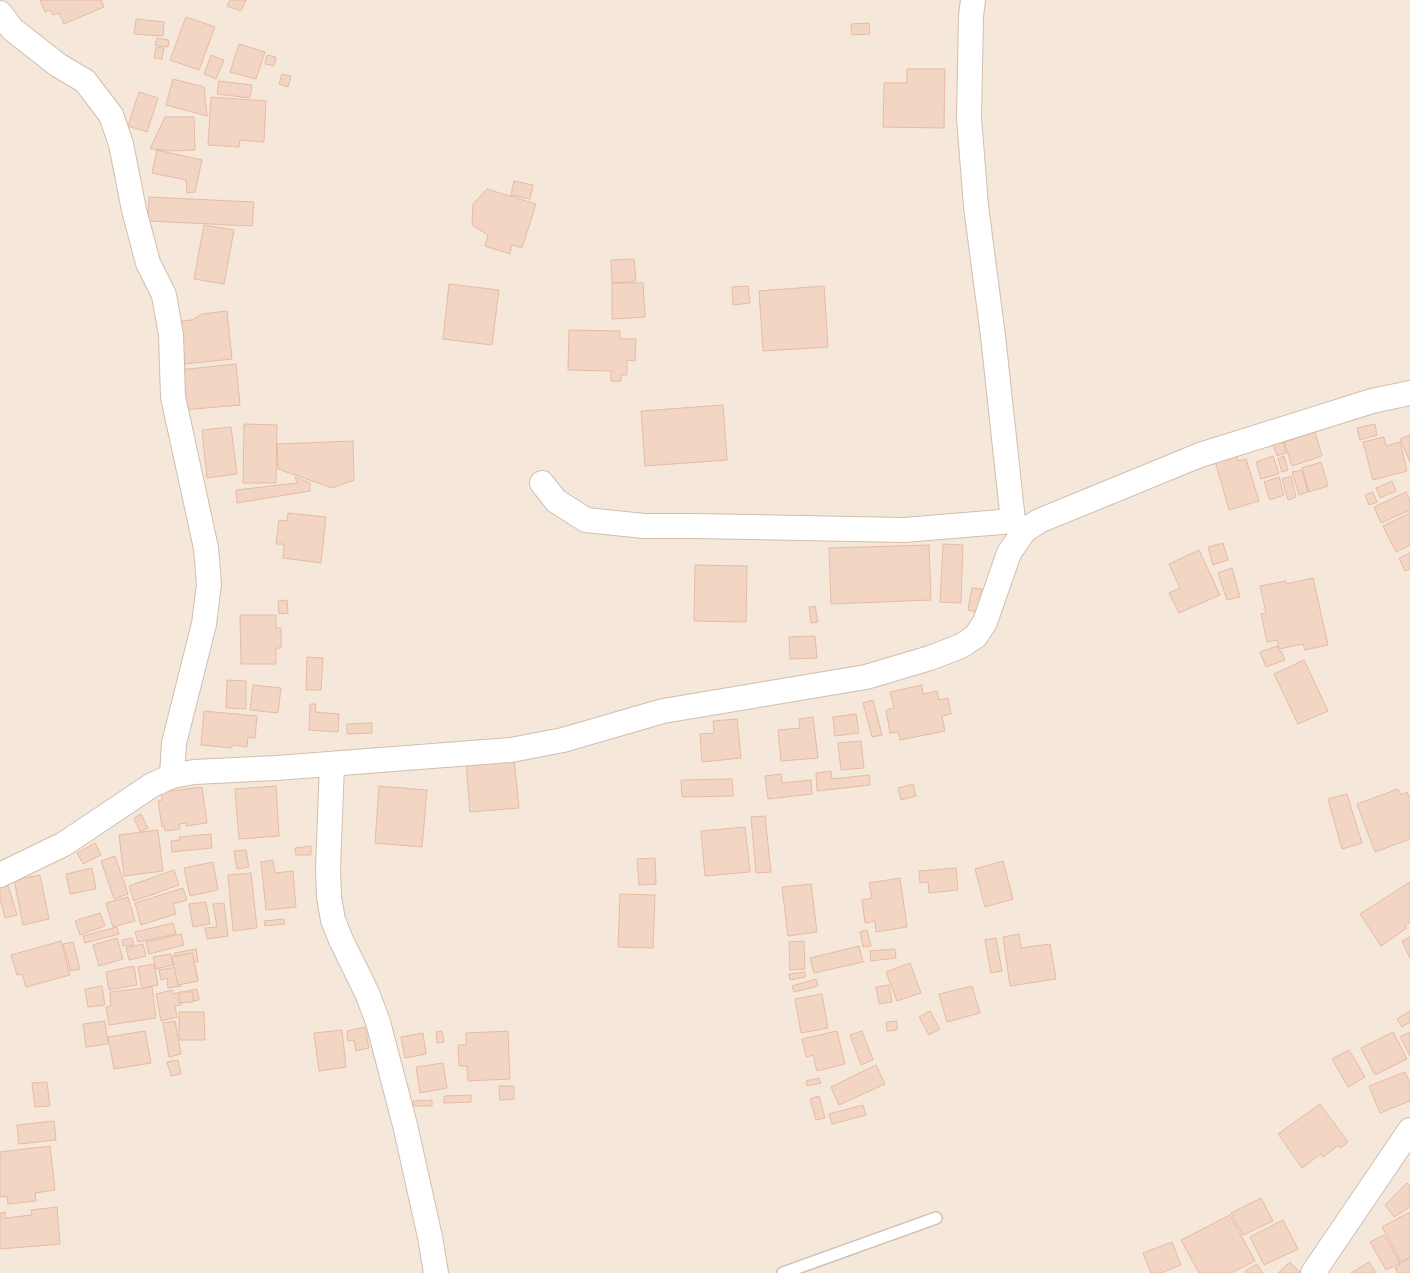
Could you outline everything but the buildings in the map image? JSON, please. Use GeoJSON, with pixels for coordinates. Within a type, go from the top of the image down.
{"type":"FeatureCollection","features":[{"type":"Feature","properties":{"kind":"street"},"geometry":{"type":"LineString","coordinates":[[0,875],[64,844],[152,785],[172,776],[194,772],[332,764],[511,750],[563,740],[663,712],[866,677],[930,658],[961,646],[976,636],[985,622],[1018,526],[976,206],[969,118],[973,0]]}},
{"type":"Feature","properties":{"kind":"street"},"geometry":{"type":"LineString","coordinates":[[0,14],[12,29],[58,64],[85,81],[112,115],[121,144],[134,210],[148,263],[164,295],[171,335],[173,397],[206,548],[209,584],[204,624],[174,743],[172,776]]}},
{"type":"Feature","properties":{"kind":"street"},"geometry":{"type":"LineString","coordinates":[[542,483],[556,501],[586,520],[644,526],[904,530],[1018,526],[1039,521],[1200,455],[1372,401],[1410,393]]}},
{"type":"Feature","properties":{"kind":"street"},"geometry":{"type":"LineString","coordinates":[[332,764],[328,869],[329,897],[333,920],[367,993],[378,1022],[405,1125],[430,1237],[436,1273]]}},
{"type":"Feature","properties":{"kind":"street"},"geometry":{"type":"LineString","coordinates":[[1313,1273],[1410,1130]]}},
{"type":"Feature","properties":{"kind":"lane"},"geometry":{"type":"LineString","coordinates":[[783,1273],[936,1218]]}},
{"type":"Feature","properties":{"kind":"shaded area"},"geometry":{"type":"Polygon","coordinates":[[[0,0],[1410,0],[1410,1273],[0,1273],[0,0]]]}}]}
